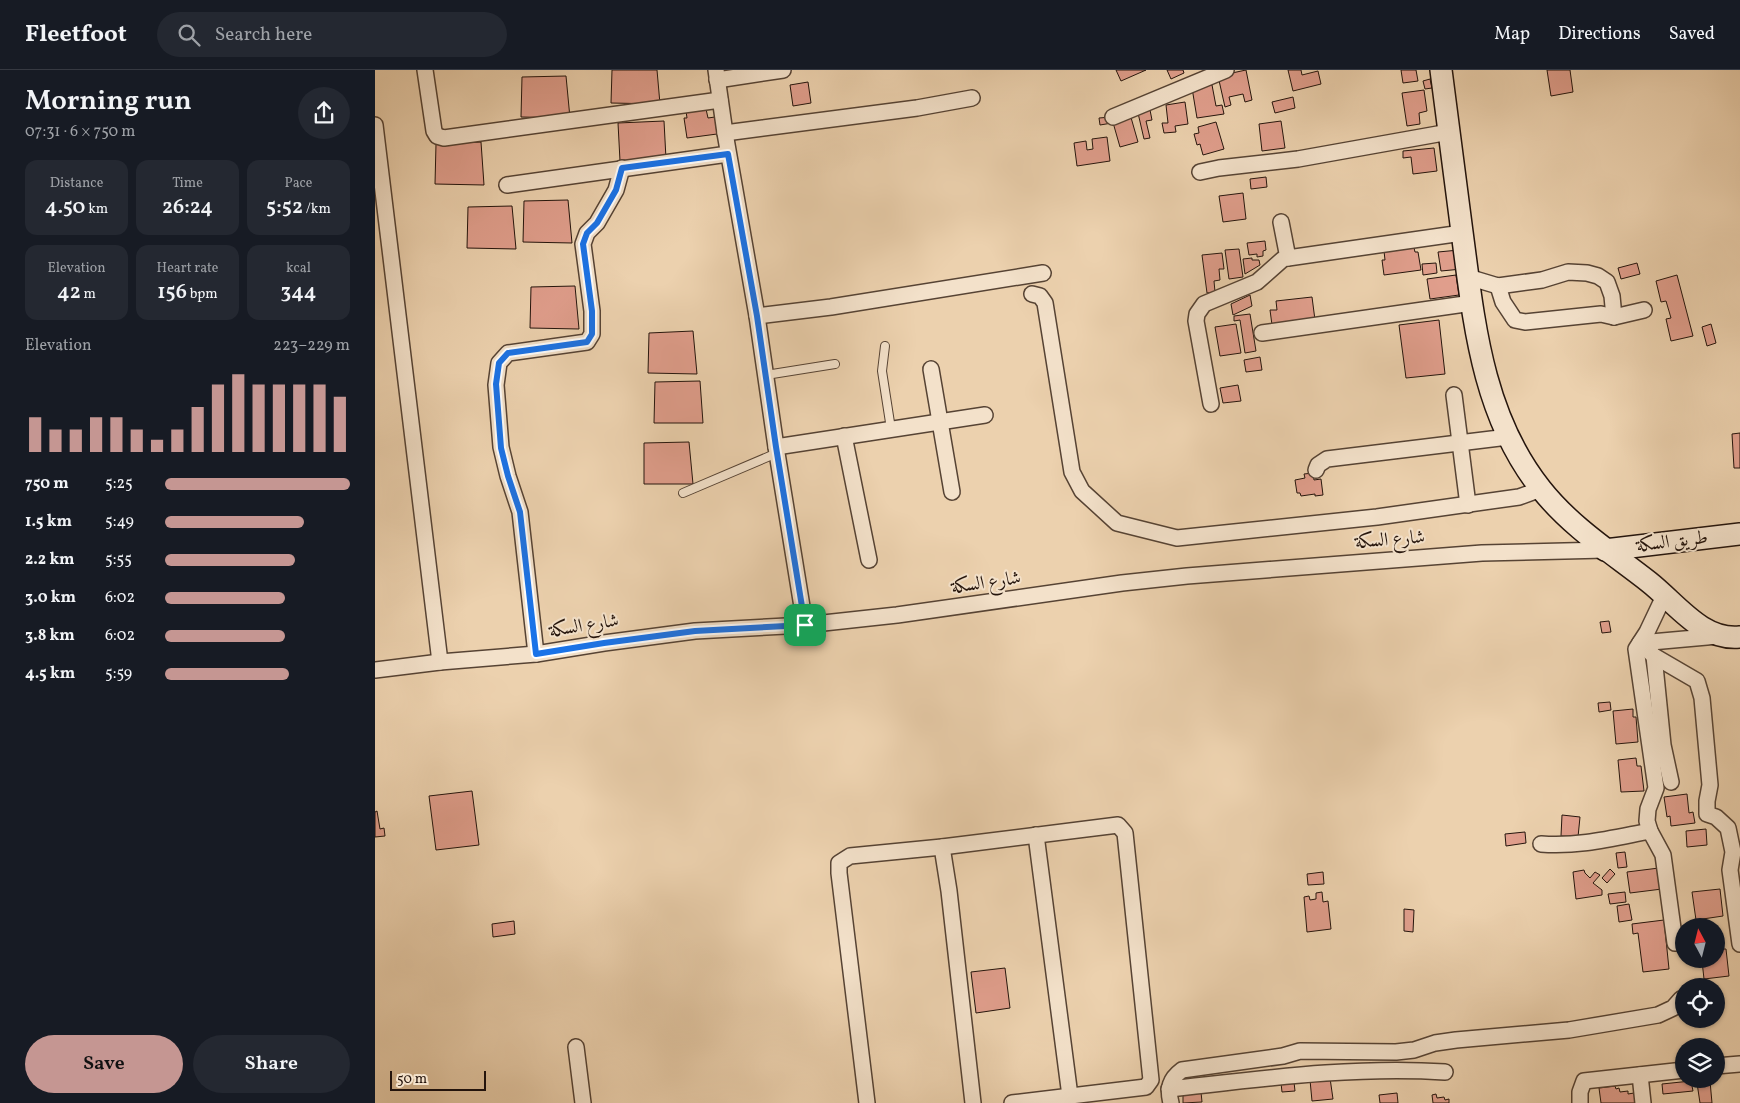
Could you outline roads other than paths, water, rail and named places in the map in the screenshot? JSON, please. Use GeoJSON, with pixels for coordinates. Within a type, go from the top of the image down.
{"type":"FeatureCollection","features":[{"type":"Feature","properties":{"kind":"main road"},"geometry":{"type":"LineString","coordinates":[[1441,70],[1468,277],[1482,364],[1487,383],[1509,437],[1525,467],[1541,489],[1568,518],[1605,550],[1665,594],[1703,629],[1718,636],[1728,638],[1740,637]]}},
{"type":"Feature","properties":{"kind":"main road","name":"طريق السكة"},"geometry":{"type":"LineString","coordinates":[[1605,550],[1740,534]]}},
{"type":"Feature","properties":{"kind":"street"},"geometry":{"type":"LineString","coordinates":[[425,70],[434,131],[437,136],[444,138],[720,100]]}},
{"type":"Feature","properties":{"kind":"street"},"geometry":{"type":"LineString","coordinates":[[783,70],[716,75],[757,316],[805,625]]}},
{"type":"Feature","properties":{"kind":"street"},"geometry":{"type":"LineString","coordinates":[[1113,117],[1225,70]]}},
{"type":"Feature","properties":{"kind":"street"},"geometry":{"type":"LineString","coordinates":[[725,133],[917,108],[972,98]]}},
{"type":"Feature","properties":{"kind":"street"},"geometry":{"type":"LineString","coordinates":[[375,125],[440,662]]}},
{"type":"Feature","properties":{"kind":"street"},"geometry":{"type":"LineString","coordinates":[[1200,172],[1298,159],[1449,132]]}},
{"type":"Feature","properties":{"kind":"street"},"geometry":{"type":"LineString","coordinates":[[507,185],[728,154]]}},
{"type":"Feature","properties":{"kind":"street"},"geometry":{"type":"LineString","coordinates":[[536,654],[520,512],[501,448],[496,384],[499,363],[508,353],[587,342],[592,334],[592,311],[583,244],[587,233],[597,223],[616,190],[622,168]]}},
{"type":"Feature","properties":{"kind":"street"},"geometry":{"type":"LineString","coordinates":[[1281,222],[1288,258]]}},
{"type":"Feature","properties":{"kind":"street"},"geometry":{"type":"LineString","coordinates":[[1211,404],[1196,321],[1197,314],[1205,304],[1257,282],[1283,259],[1462,233]]}},
{"type":"Feature","properties":{"kind":"street"},"geometry":{"type":"LineString","coordinates":[[1468,277],[1498,286],[1541,280],[1568,272],[1587,273],[1598,276],[1607,282],[1613,296],[1613,317]]}},
{"type":"Feature","properties":{"kind":"street"},"geometry":{"type":"LineString","coordinates":[[757,316],[841,305],[1043,273]]}},
{"type":"Feature","properties":{"kind":"street"},"geometry":{"type":"LineString","coordinates":[[1498,286],[1503,302],[1515,320],[1525,322],[1601,314],[1613,317],[1644,310]]}},
{"type":"Feature","properties":{"kind":"street"},"geometry":{"type":"LineString","coordinates":[[1032,294],[1040,296],[1045,303],[1059,402],[1073,477],[1082,491],[1117,523],[1177,538],[1367,518],[1468,505],[1519,497],[1541,489]]}},
{"type":"Feature","properties":{"kind":"street"},"geometry":{"type":"LineString","coordinates":[[1262,333],[1472,303]]}},
{"type":"Feature","properties":{"kind":"street"},"geometry":{"type":"LineString","coordinates":[[931,369],[952,492]]}},
{"type":"Feature","properties":{"kind":"street"},"geometry":{"type":"LineString","coordinates":[[1453,395],[1468,505]]}},
{"type":"Feature","properties":{"kind":"street"},"geometry":{"type":"LineString","coordinates":[[777,450],[845,436],[985,415]]}},
{"type":"Feature","properties":{"kind":"street"},"geometry":{"type":"LineString","coordinates":[[845,436],[869,560]]}},
{"type":"Feature","properties":{"kind":"street"},"geometry":{"type":"LineString","coordinates":[[1316,470],[1318,465],[1327,459],[1509,437]]}},
{"type":"Feature","properties":{"kind":"street","name":"شارع السكة"},"geometry":{"type":"LineString","coordinates":[[375,670],[440,662],[536,654],[695,631],[805,625],[897,615],[1122,583],[1187,576],[1482,553],[1605,550]]}},
{"type":"Feature","properties":{"kind":"street"},"geometry":{"type":"LineString","coordinates":[[1665,594],[1636,649],[1656,788],[1648,809],[1647,821],[1649,831],[1663,855],[1675,943]]}},
{"type":"Feature","properties":{"kind":"street"},"geometry":{"type":"LineString","coordinates":[[1640,643],[1718,636]]}},
{"type":"Feature","properties":{"kind":"street"},"geometry":{"type":"LineString","coordinates":[[1640,643],[1654,656],[1697,680],[1702,698],[1710,785],[1707,814],[1734,826],[1733,852],[1737,857],[1730,870],[1740,940]]}},
{"type":"Feature","properties":{"kind":"street"},"geometry":{"type":"LineString","coordinates":[[1654,656],[1663,745],[1671,782]]}},
{"type":"Feature","properties":{"kind":"street"},"geometry":{"type":"LineString","coordinates":[[867,1103],[839,863],[850,856],[942,847],[1118,825],[1125,833],[1151,1080],[1146,1087],[1089,1098],[1070,1096],[1012,1103]]}},
{"type":"Feature","properties":{"kind":"street"},"geometry":{"type":"LineString","coordinates":[[1541,844],[1583,844],[1649,831]]}},
{"type":"Feature","properties":{"kind":"street"},"geometry":{"type":"LineString","coordinates":[[1036,836],[1070,1096]]}},
{"type":"Feature","properties":{"kind":"street"},"geometry":{"type":"LineString","coordinates":[[942,847],[949,891],[973,1103]]}},
{"type":"Feature","properties":{"kind":"street"},"geometry":{"type":"LineString","coordinates":[[1445,1072],[1381,1070],[1321,1072],[1285,1076],[1170,1096],[1171,1082],[1183,1070],[1283,1056],[1300,1051],[1380,1052],[1414,1050],[1435,1043],[1456,1040],[1569,1030],[1658,1015],[1675,1006]]}},
{"type":"Feature","properties":{"kind":"street"},"geometry":{"type":"LineString","coordinates":[[576,1047],[583,1103]]}},
{"type":"Feature","properties":{"kind":"street"},"geometry":{"type":"LineString","coordinates":[[1380,1052],[1381,1070]]}},
{"type":"Feature","properties":{"kind":"street"},"geometry":{"type":"LineString","coordinates":[[1283,1056],[1285,1076]]}},
{"type":"Feature","properties":{"kind":"street"},"geometry":{"type":"LineString","coordinates":[[1725,1065],[1740,1064]]}},
{"type":"Feature","properties":{"kind":"street"},"geometry":{"type":"LineString","coordinates":[[1580,1103],[1580,1092],[1584,1081],[1675,1071]]}},
{"type":"Feature","properties":{"kind":"street"},"geometry":{"type":"LineString","coordinates":[[1640,1075],[1643,1103]]}},
{"type":"Feature","properties":{"kind":"lane"},"geometry":{"type":"LineString","coordinates":[[885,346],[882,371],[891,429]]}},
{"type":"Feature","properties":{"kind":"lane"},"geometry":{"type":"LineString","coordinates":[[766,375],[835,364]]}},
{"type":"Feature","properties":{"kind":"lane"},"geometry":{"type":"LineString","coordinates":[[683,493],[777,450]]}}]}
